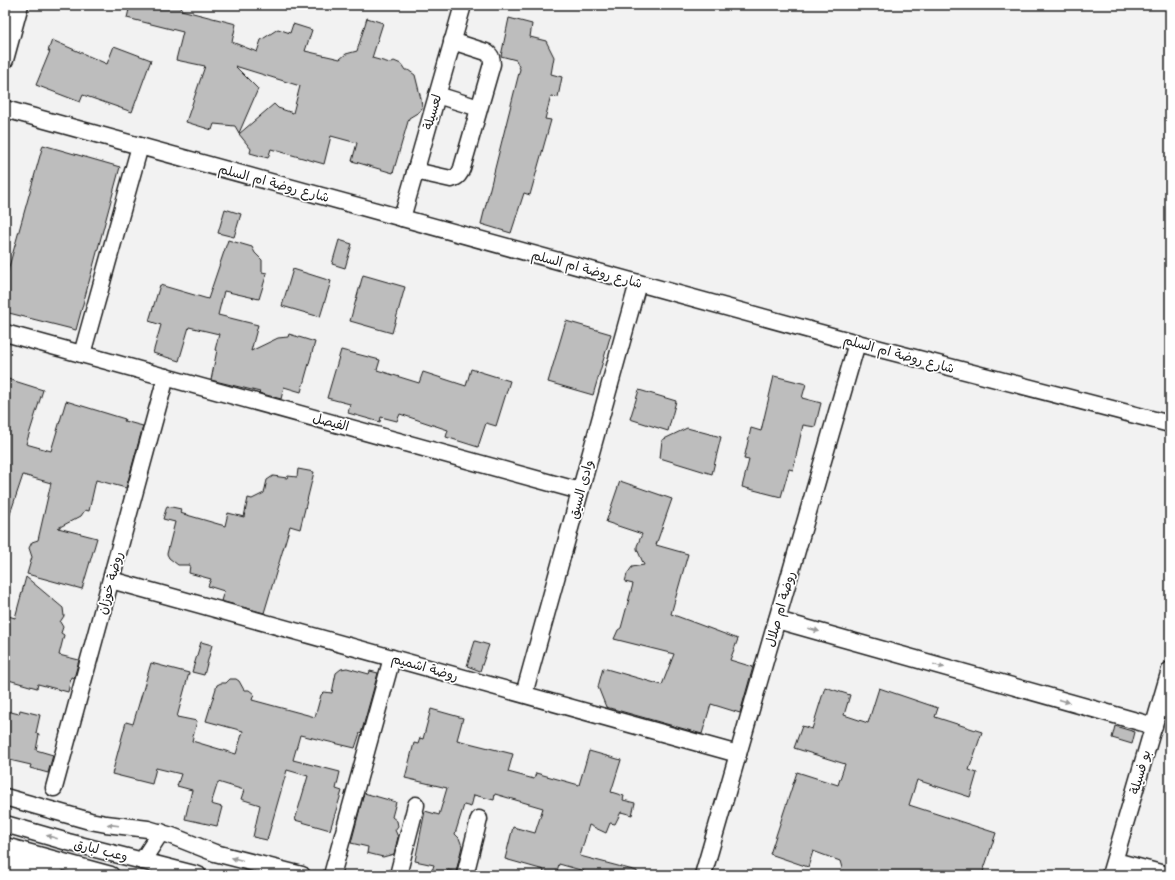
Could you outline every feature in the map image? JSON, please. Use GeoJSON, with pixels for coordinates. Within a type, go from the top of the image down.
{"type":"FeatureCollection","features":[{"type":"Feature","properties":{"kind":"street"},"geometry":{"type":"LineString","coordinates":[[5,60],[20,5]]}},
{"type":"Feature","properties":{"kind":"street","name":"لعسيلة"},"geometry":{"type":"LineString","coordinates":[[402,218],[452,41],[458,6]]}},
{"type":"Feature","properties":{"kind":"street"},"geometry":{"type":"LineString","coordinates":[[415,171],[446,179],[457,177],[460,173],[492,64],[490,55],[482,50],[452,41]]}},
{"type":"Feature","properties":{"kind":"street"},"geometry":{"type":"LineString","coordinates":[[437,95],[479,108]]}},
{"type":"Feature","properties":{"kind":"street","name":"شارع روضة ام السلم"},"geometry":{"type":"LineString","coordinates":[[5,109],[857,343],[1170,424]]}},
{"type":"Feature","properties":{"kind":"street"},"geometry":{"type":"LineString","coordinates":[[82,354],[140,146]]}},
{"type":"Feature","properties":{"kind":"street","name":"وادى السيق"},"geometry":{"type":"LineString","coordinates":[[524,694],[638,283]]}},
{"type":"Feature","properties":{"kind":"street","name":"الفيصل"},"geometry":{"type":"LineString","coordinates":[[5,333],[580,491]]}},
{"type":"Feature","properties":{"kind":"street","name":"روضة ام صلال"},"geometry":{"type":"LineString","coordinates":[[702,875],[857,343]]}},
{"type":"Feature","properties":{"kind":"street","name":"روضة خوزان"},"geometry":{"type":"LineString","coordinates":[[54,788],[166,377]]}},
{"type":"Feature","properties":{"kind":"street","name":"روضة اشميم"},"geometry":{"type":"LineString","coordinates":[[111,580],[738,754]]}},
{"type":"Feature","properties":{"kind":"street"},"geometry":{"type":"LineString","coordinates":[[777,620],[1154,726]]}},
{"type":"Feature","properties":{"kind":"street"},"geometry":{"type":"LineString","coordinates":[[332,875],[392,658]]}},
{"type":"Feature","properties":{"kind":"street","name":"بو فسيلة"},"geometry":{"type":"LineString","coordinates":[[1112,868],[1170,670]]}},
{"type":"Feature","properties":{"kind":"street"},"geometry":{"type":"LineString","coordinates":[[39,806],[44,795],[54,788],[61,800],[61,813]]}},
{"type":"Feature","properties":{"kind":"street"},"geometry":{"type":"LineString","coordinates":[[5,797],[106,824],[139,827],[161,832],[215,853],[302,875]]}},
{"type":"Feature","properties":{"kind":"street"},"geometry":{"type":"LineString","coordinates":[[398,875],[416,805]]}},
{"type":"Feature","properties":{"kind":"street"},"geometry":{"type":"LineString","coordinates":[[465,875],[479,819]]}},
{"type":"Feature","properties":{"kind":"street","name":"وعب لبارق"},"geometry":{"type":"LineString","coordinates":[[5,824],[198,875]]}},
{"type":"Feature","properties":{"kind":"street"},"geometry":{"type":"LineString","coordinates":[[142,861],[161,832]]}},
{"type":"Feature","properties":{"kind":"street","name":"وعب لبارق"},"geometry":{"type":"LineString","coordinates":[[5,846],[111,875]]}},
{"type":"Feature","properties":{"kind":"street"},"geometry":{"type":"LineString","coordinates":[[5,861],[56,875]]}},
{"type":"Feature","properties":{"kind":"street"},"geometry":{"type":"LineString","coordinates":[[1112,868],[1168,875]]}},
{"type":"Feature","properties":{"kind":"building"},"geometry":{"type":"Polygon","coordinates":[[[130,5],[182,5],[181,10],[236,24],[232,42],[257,52],[261,40],[278,29],[290,33],[293,24],[312,30],[305,51],[340,59],[346,54],[357,51],[367,18],[383,23],[372,58],[390,63],[394,61],[401,64],[405,70],[408,70],[415,75],[422,108],[419,112],[409,118],[393,173],[352,161],[357,143],[331,136],[324,164],[271,149],[268,158],[250,153],[251,149],[239,134],[274,104],[278,108],[293,113],[300,86],[235,66],[258,89],[239,133],[235,126],[214,124],[212,130],[186,122],[205,66],[176,60],[183,32],[127,18],[130,5]]]}},
{"type":"Feature","properties":{"kind":"building"},"geometry":{"type":"Polygon","coordinates":[[[509,18],[532,24],[530,37],[546,41],[554,57],[551,74],[562,77],[558,97],[551,96],[545,119],[551,120],[530,195],[524,193],[511,233],[481,224],[520,69],[516,60],[501,56],[509,18]]]}},
{"type":"Feature","properties":{"kind":"building"},"geometry":{"type":"Polygon","coordinates":[[[52,40],[107,64],[114,46],[151,60],[132,112],[83,95],[80,102],[36,85],[50,51],[48,51],[52,40]]]}},
{"type":"Feature","properties":{"kind":"building"},"geometry":{"type":"Polygon","coordinates":[[[43,145],[120,167],[76,330],[5,312],[5,281],[43,145]]]}},
{"type":"Feature","properties":{"kind":"building"},"geometry":{"type":"Polygon","coordinates":[[[225,209],[241,214],[234,237],[218,233],[225,209]]]}},
{"type":"Feature","properties":{"kind":"building"},"geometry":{"type":"Polygon","coordinates":[[[228,240],[252,247],[255,253],[262,260],[262,272],[267,273],[259,299],[224,291],[218,315],[258,325],[251,351],[278,338],[288,337],[289,334],[315,342],[301,392],[284,387],[281,399],[259,393],[260,392],[211,380],[219,334],[189,327],[179,361],[153,353],[161,325],[149,321],[160,285],[208,299],[228,240]]]}},
{"type":"Feature","properties":{"kind":"building"},"geometry":{"type":"Polygon","coordinates":[[[339,240],[352,244],[345,268],[332,264],[339,240]]]}},
{"type":"Feature","properties":{"kind":"building"},"geometry":{"type":"Polygon","coordinates":[[[293,269],[331,281],[320,317],[282,306],[293,269]]]}},
{"type":"Feature","properties":{"kind":"building"},"geometry":{"type":"Polygon","coordinates":[[[363,275],[405,287],[392,333],[350,321],[363,275]]]}},
{"type":"Feature","properties":{"kind":"building"},"geometry":{"type":"Polygon","coordinates":[[[566,321],[611,334],[593,395],[548,382],[566,321]]]}},
{"type":"Feature","properties":{"kind":"building"},"geometry":{"type":"Polygon","coordinates":[[[341,350],[380,360],[377,370],[419,383],[423,372],[466,386],[471,369],[510,381],[496,426],[486,423],[478,447],[446,437],[448,430],[400,414],[397,421],[381,417],[380,422],[348,413],[350,404],[327,398],[341,350]]]}},
{"type":"Feature","properties":{"kind":"building"},"geometry":{"type":"Polygon","coordinates":[[[774,376],[806,384],[802,398],[821,403],[815,427],[803,425],[793,470],[789,469],[781,497],[742,487],[749,460],[744,459],[751,428],[761,431],[774,376]]]}},
{"type":"Feature","properties":{"kind":"building"},"geometry":{"type":"Polygon","coordinates":[[[5,378],[43,390],[26,444],[51,451],[66,401],[143,426],[126,488],[96,480],[89,511],[85,510],[81,516],[58,528],[97,538],[82,589],[27,574],[32,557],[29,548],[32,542],[38,540],[51,483],[23,475],[7,523],[5,523],[5,378]]]}},
{"type":"Feature","properties":{"kind":"building"},"geometry":{"type":"Polygon","coordinates":[[[639,390],[676,401],[668,431],[630,419],[639,390]]]}},
{"type":"Feature","properties":{"kind":"building"},"geometry":{"type":"Polygon","coordinates":[[[687,428],[721,437],[712,474],[660,458],[662,440],[687,428]]]}},
{"type":"Feature","properties":{"kind":"building"},"geometry":{"type":"Polygon","coordinates":[[[298,469],[314,472],[300,529],[290,526],[264,613],[221,601],[224,591],[208,586],[211,579],[189,573],[190,565],[178,565],[169,558],[167,554],[175,522],[163,519],[167,506],[181,509],[180,513],[225,526],[228,513],[244,517],[248,498],[252,499],[264,493],[267,480],[273,476],[287,478],[288,476],[297,477],[298,469]]]}},
{"type":"Feature","properties":{"kind":"building"},"geometry":{"type":"Polygon","coordinates":[[[620,481],[672,499],[656,545],[688,554],[671,614],[738,639],[730,660],[753,667],[740,713],[711,704],[702,734],[606,707],[598,687],[603,668],[662,685],[674,654],[614,639],[618,630],[621,628],[633,584],[625,582],[627,574],[632,567],[644,565],[637,549],[642,534],[606,522],[620,481]]]}},
{"type":"Feature","properties":{"kind":"building"},"geometry":{"type":"Polygon","coordinates":[[[26,577],[63,608],[64,616],[60,622],[63,627],[61,633],[64,635],[59,655],[79,660],[74,678],[71,677],[68,692],[38,684],[37,688],[5,679],[5,615],[15,618],[26,577]]]}},
{"type":"Feature","properties":{"kind":"building"},"geometry":{"type":"Polygon","coordinates":[[[475,641],[489,645],[480,671],[467,666],[475,641]]]}},
{"type":"Feature","properties":{"kind":"building"},"geometry":{"type":"Polygon","coordinates":[[[201,642],[212,645],[204,675],[192,672],[201,642]]]}},
{"type":"Feature","properties":{"kind":"building"},"geometry":{"type":"Polygon","coordinates":[[[151,663],[189,673],[177,717],[197,721],[192,741],[236,754],[243,731],[206,721],[217,685],[226,683],[230,679],[236,679],[239,681],[244,690],[249,690],[254,694],[252,700],[315,717],[321,695],[324,692],[332,693],[336,673],[341,669],[347,668],[369,674],[370,671],[378,673],[361,734],[360,733],[355,748],[300,735],[293,760],[340,772],[336,789],[342,791],[330,830],[295,820],[308,776],[287,770],[267,840],[253,837],[260,805],[241,799],[244,790],[218,782],[211,804],[222,807],[217,826],[185,819],[192,790],[177,786],[181,774],[156,768],[152,784],[112,774],[126,722],[133,724],[151,663]]]}},
{"type":"Feature","properties":{"kind":"building"},"geometry":{"type":"Polygon","coordinates":[[[825,687],[850,695],[844,715],[868,723],[879,688],[938,708],[935,717],[982,732],[969,770],[977,773],[970,797],[917,780],[909,805],[996,833],[982,875],[844,875],[840,861],[813,851],[808,867],[770,854],[797,772],[838,785],[845,764],[794,748],[802,726],[812,729],[825,687]]]}},
{"type":"Feature","properties":{"kind":"building"},"geometry":{"type":"Polygon","coordinates":[[[431,709],[463,718],[457,740],[513,754],[508,772],[534,779],[536,773],[579,785],[589,751],[621,760],[611,792],[624,796],[623,800],[635,803],[632,815],[621,812],[615,824],[610,823],[606,833],[589,825],[580,856],[637,871],[637,875],[583,875],[584,871],[559,864],[556,875],[543,875],[544,870],[505,859],[513,827],[535,833],[543,808],[495,794],[494,800],[474,795],[471,807],[464,805],[455,834],[459,838],[462,846],[456,872],[448,870],[446,874],[432,871],[434,865],[415,861],[425,811],[439,815],[447,788],[405,778],[414,743],[418,744],[420,738],[423,739],[431,709]]]}},
{"type":"Feature","properties":{"kind":"building"},"geometry":{"type":"Polygon","coordinates":[[[20,710],[40,715],[36,733],[39,734],[36,750],[53,755],[48,773],[30,768],[31,765],[5,759],[5,713],[7,713],[7,711],[19,714],[20,710]]]}},
{"type":"Feature","properties":{"kind":"building"},"geometry":{"type":"Polygon","coordinates":[[[1115,726],[1135,732],[1132,744],[1112,738],[1115,726]]]}},
{"type":"Feature","properties":{"kind":"building"},"geometry":{"type":"Polygon","coordinates":[[[364,793],[396,802],[392,817],[397,821],[398,826],[395,830],[398,837],[394,854],[383,857],[367,853],[368,847],[351,843],[364,793]]]}}]}
